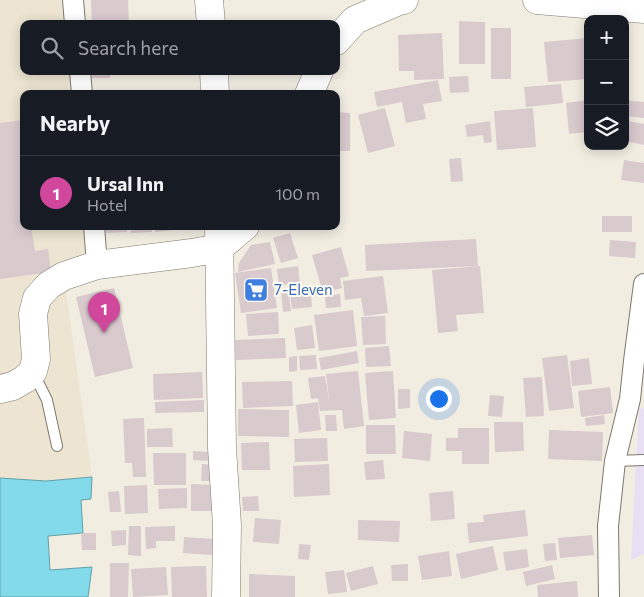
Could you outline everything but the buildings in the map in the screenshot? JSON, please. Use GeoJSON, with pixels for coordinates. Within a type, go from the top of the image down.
{"type":"FeatureCollection","features":[{"type":"Feature","properties":{"kind":"main road"},"geometry":{"type":"LineString","coordinates":[[209,0],[211,20]]}},
{"type":"Feature","properties":{"kind":"main road"},"geometry":{"type":"LineString","coordinates":[[340,37],[355,20],[404,0]]}},
{"type":"Feature","properties":{"kind":"main road"},"geometry":{"type":"LineString","coordinates":[[537,0],[644,9]]}},
{"type":"Feature","properties":{"kind":"main road"},"geometry":{"type":"LineString","coordinates":[[214,75],[215,90]]}},
{"type":"Feature","properties":{"kind":"main road"},"geometry":{"type":"LineString","coordinates":[[311,90],[318,75]]}},
{"type":"Feature","properties":{"kind":"main road"},"geometry":{"type":"LineString","coordinates":[[0,389],[13,386],[25,380],[33,372],[36,359],[33,314],[37,298],[49,285],[64,276],[96,265],[219,237],[236,230]]}},
{"type":"Feature","properties":{"kind":"main road"},"geometry":{"type":"LineString","coordinates":[[219,237],[222,448],[227,524],[226,597]]}},
{"type":"Feature","properties":{"kind":"street"},"geometry":{"type":"LineString","coordinates":[[73,0],[75,20]]}},
{"type":"Feature","properties":{"kind":"street"},"geometry":{"type":"LineString","coordinates":[[80,75],[82,90]]}},
{"type":"Feature","properties":{"kind":"street"},"geometry":{"type":"LineString","coordinates":[[94,230],[96,265]]}},
{"type":"Feature","properties":{"kind":"street"},"geometry":{"type":"LineString","coordinates":[[609,597],[608,526],[615,461],[630,399],[644,284]]}},
{"type":"Feature","properties":{"kind":"lane"},"geometry":{"type":"LineString","coordinates":[[33,372],[47,400],[57,446]]}},
{"type":"Feature","properties":{"kind":"lane"},"geometry":{"type":"LineString","coordinates":[[615,461],[644,460]]}},
{"type":"Feature","properties":{"kind":"shaded area"},"geometry":{"type":"Polygon","coordinates":[[[0,0],[61,0],[64,20],[20,20],[20,75],[69,75],[71,90],[20,90],[20,230],[86,230],[89,258],[64,276],[92,477],[46,481],[0,478],[0,0]]]}},
{"type":"Feature","properties":{"kind":"shaded area"},"geometry":{"type":"Polygon","coordinates":[[[644,408],[644,554],[631,560],[639,409],[644,408]]]}},
{"type":"Feature","properties":{"kind":"water"},"geometry":{"type":"Polygon","coordinates":[[[92,477],[91,499],[81,500],[83,533],[48,536],[50,570],[92,567],[88,597],[0,597],[0,478],[46,481],[92,477]]]}},
{"type":"Feature","properties":{"kind":"place","name":"7-Eleven"},"geometry":{"type":"Point","coordinates":[256,290]}},
{"type":"Feature","properties":{"kind":"place","name":"Ursal Inn"},"geometry":{"type":"Point","coordinates":[104,333]}}]}
